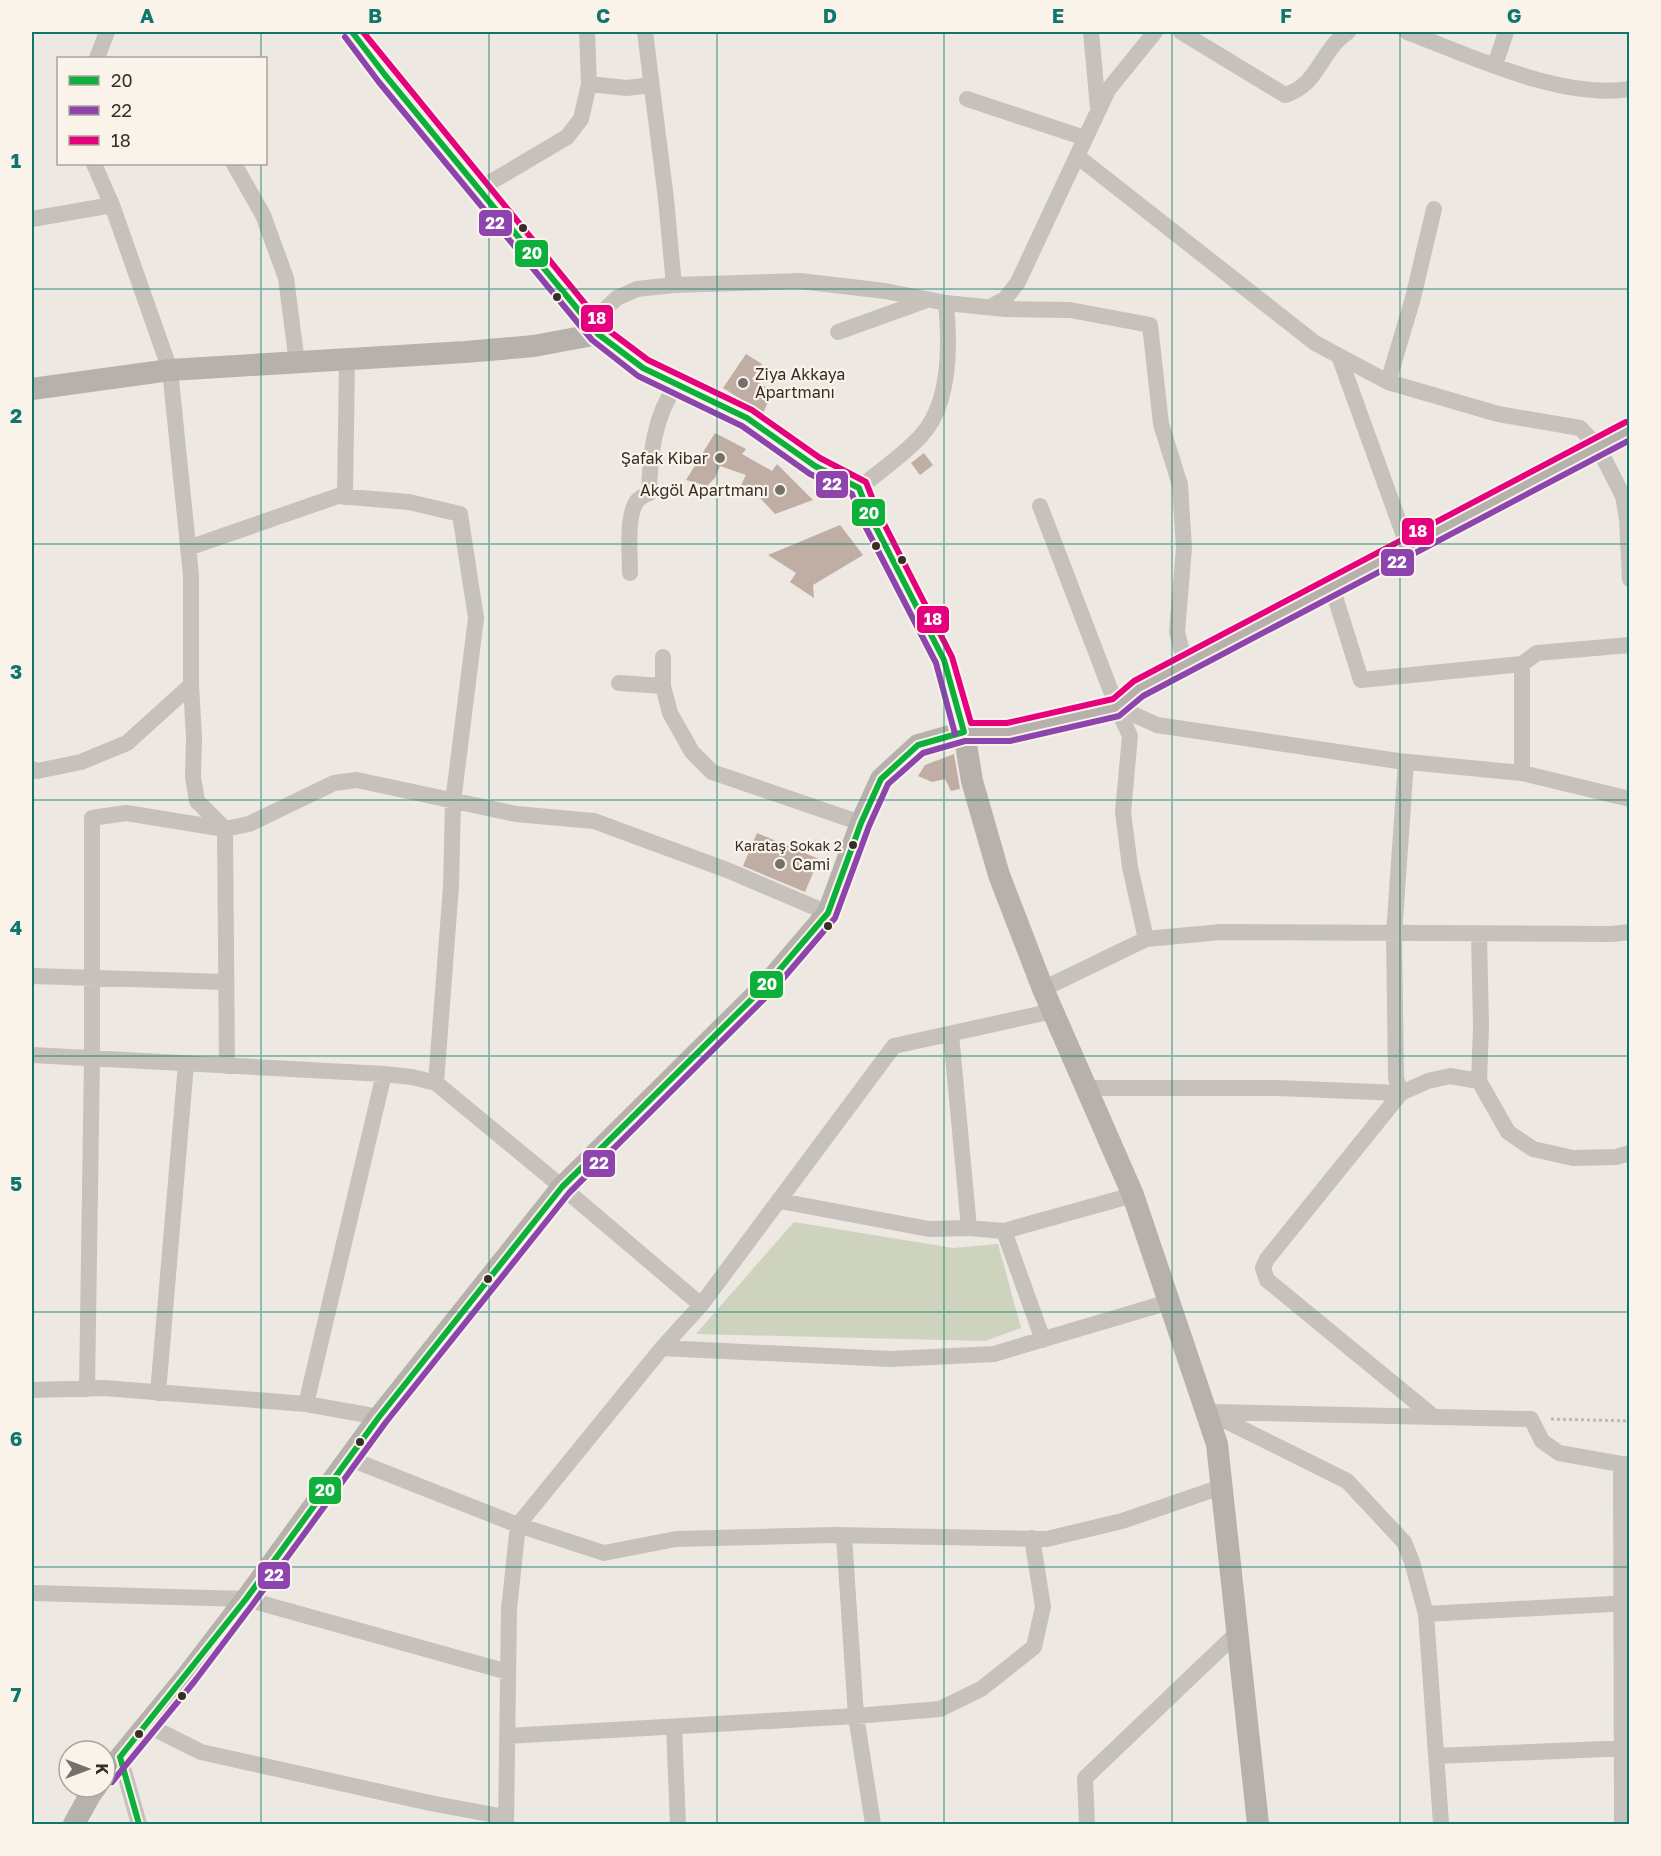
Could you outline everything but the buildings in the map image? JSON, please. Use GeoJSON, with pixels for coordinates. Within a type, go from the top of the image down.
{"type":"FeatureCollection","features":[{"type":"Feature","properties":{"kind":"main road"},"geometry":{"type":"LineString","coordinates":[[352,32],[594,329],[643,368],[747,418],[815,466],[859,488],[869,514],[944,660],[964,732],[972,781],[999,875],[1043,989],[1133,1195],[1217,1444],[1258,1824]]}},
{"type":"Feature","properties":{"kind":"main road"},"geometry":{"type":"LineString","coordinates":[[32,389],[170,370],[534,346],[594,329]]}},
{"type":"Feature","properties":{"kind":"main road"},"geometry":{"type":"LineString","coordinates":[[117,1762],[246,1599],[348,1458],[562,1187],[769,982],[828,913],[880,778],[918,745],[964,732],[1008,732],[1117,707],[1138,689],[1629,430]]}},
{"type":"Feature","properties":{"kind":"main road"},"geometry":{"type":"LineString","coordinates":[[74,1824],[88,1799]]}},
{"type":"Feature","properties":{"kind":"street"},"geometry":{"type":"LineString","coordinates":[[97,57],[107,32]]}},
{"type":"Feature","properties":{"kind":"street"},"geometry":{"type":"LineString","coordinates":[[478,189],[567,137],[581,119],[590,84],[587,32]]}},
{"type":"Feature","properties":{"kind":"street"},"geometry":{"type":"LineString","coordinates":[[645,32],[666,199],[674,285]]}},
{"type":"Feature","properties":{"kind":"street"},"geometry":{"type":"LineString","coordinates":[[1091,32],[1099,110]]}},
{"type":"Feature","properties":{"kind":"street"},"geometry":{"type":"LineString","coordinates":[[990,307],[1005,299],[1018,282],[1108,90],[1155,32]]}},
{"type":"Feature","properties":{"kind":"street"},"geometry":{"type":"LineString","coordinates":[[1181,32],[1285,95],[1298,92],[1308,83],[1338,38],[1348,32]]}},
{"type":"Feature","properties":{"kind":"street"},"geometry":{"type":"LineString","coordinates":[[1407,32],[1551,84],[1611,92],[1629,90]]}},
{"type":"Feature","properties":{"kind":"street"},"geometry":{"type":"LineString","coordinates":[[1495,65],[1506,32]]}},
{"type":"Feature","properties":{"kind":"street"},"geometry":{"type":"LineString","coordinates":[[590,84],[627,88],[651,85]]}},
{"type":"Feature","properties":{"kind":"street"},"geometry":{"type":"LineString","coordinates":[[967,99],[1085,138]]}},
{"type":"Feature","properties":{"kind":"street"},"geometry":{"type":"LineString","coordinates":[[1077,156],[1315,343],[1339,356],[1388,382],[1498,414],[1580,428],[1598,447],[1623,496],[1627,519],[1629,579]]}},
{"type":"Feature","properties":{"kind":"street"},"geometry":{"type":"LineString","coordinates":[[94,165],[112,205],[170,370],[191,575],[193,777],[197,801],[225,829],[227,1066]]}},
{"type":"Feature","properties":{"kind":"street"},"geometry":{"type":"LineString","coordinates":[[235,165],[262,215],[286,278],[297,363]]}},
{"type":"Feature","properties":{"kind":"street"},"geometry":{"type":"LineString","coordinates":[[32,219],[112,205]]}},
{"type":"Feature","properties":{"kind":"street"},"geometry":{"type":"LineString","coordinates":[[1388,382],[1413,298],[1434,209]]}},
{"type":"Feature","properties":{"kind":"street"},"geometry":{"type":"LineString","coordinates":[[594,329],[617,298],[637,289],[674,285],[800,281],[885,291],[946,303],[1070,310],[1150,325],[1161,424],[1180,485],[1184,548],[1177,632],[1185,664]]}},
{"type":"Feature","properties":{"kind":"street"},"geometry":{"type":"LineString","coordinates":[[838,332],[928,300]]}},
{"type":"Feature","properties":{"kind":"street"},"geometry":{"type":"LineString","coordinates":[[859,488],[922,436],[942,402],[949,337],[946,303]]}},
{"type":"Feature","properties":{"kind":"street"},"geometry":{"type":"LineString","coordinates":[[1339,356],[1408,547]]}},
{"type":"Feature","properties":{"kind":"street"},"geometry":{"type":"LineString","coordinates":[[345,497],[347,360]]}},
{"type":"Feature","properties":{"kind":"street"},"geometry":{"type":"LineString","coordinates":[[630,573],[630,529],[634,507],[639,498],[649,493],[650,456],[665,401],[677,384]]}},
{"type":"Feature","properties":{"kind":"street"},"geometry":{"type":"LineString","coordinates":[[188,548],[338,496],[409,502],[460,514],[476,618],[453,802],[451,886],[436,1083]]}},
{"type":"Feature","properties":{"kind":"street"},"geometry":{"type":"LineString","coordinates":[[1040,506],[1130,736],[1123,812],[1130,867],[1146,939]]}},
{"type":"Feature","properties":{"kind":"street"},"geometry":{"type":"LineString","coordinates":[[1332,587],[1361,680],[1521,664],[1537,652],[1629,645]]}},
{"type":"Feature","properties":{"kind":"street"},"geometry":{"type":"LineString","coordinates":[[663,657],[663,686],[670,713],[692,752],[712,772],[861,823]]}},
{"type":"Feature","properties":{"kind":"street"},"geometry":{"type":"LineString","coordinates":[[1521,664],[1522,773]]}},
{"type":"Feature","properties":{"kind":"street"},"geometry":{"type":"LineString","coordinates":[[619,683],[663,686]]}},
{"type":"Feature","properties":{"kind":"street"},"geometry":{"type":"LineString","coordinates":[[32,769],[37,771],[81,762],[127,742],[191,685]]}},
{"type":"Feature","properties":{"kind":"street"},"geometry":{"type":"LineString","coordinates":[[1117,707],[1157,725],[1406,762],[1522,773],[1629,799]]}},
{"type":"Feature","properties":{"kind":"street"},"geometry":{"type":"LineString","coordinates":[[1401,1093],[1396,1078],[1394,934],[1406,762]]}},
{"type":"Feature","properties":{"kind":"street"},"geometry":{"type":"LineString","coordinates":[[87,1389],[92,1059],[92,818],[126,813],[225,829],[249,824],[334,783],[357,780],[516,814],[594,821],[727,870],[828,913]]}},
{"type":"Feature","properties":{"kind":"street"},"geometry":{"type":"LineString","coordinates":[[1043,989],[1146,939],[1221,932],[1394,934],[1612,934],[1629,932]]}},
{"type":"Feature","properties":{"kind":"street"},"geometry":{"type":"LineString","coordinates":[[1479,933],[1481,1027],[1479,1081],[1508,1132],[1533,1149],[1573,1158],[1616,1157],[1629,1153]]}},
{"type":"Feature","properties":{"kind":"street"},"geometry":{"type":"LineString","coordinates":[[32,976],[226,982]]}},
{"type":"Feature","properties":{"kind":"street"},"geometry":{"type":"LineString","coordinates":[[147,1725],[201,1752],[506,1821],[509,1609],[518,1525],[662,1348],[701,1305],[894,1046],[1053,1011]]}},
{"type":"Feature","properties":{"kind":"street"},"geometry":{"type":"LineString","coordinates":[[951,1034],[969,1228]]}},
{"type":"Feature","properties":{"kind":"street"},"geometry":{"type":"LineString","coordinates":[[32,1055],[384,1074],[412,1077],[436,1083],[701,1305]]}},
{"type":"Feature","properties":{"kind":"street"},"geometry":{"type":"LineString","coordinates":[[158,1393],[186,1064]]}},
{"type":"Feature","properties":{"kind":"street"},"geometry":{"type":"LineString","coordinates":[[306,1404],[384,1074]]}},
{"type":"Feature","properties":{"kind":"street"},"geometry":{"type":"LineString","coordinates":[[1086,1088],[1277,1088],[1401,1093],[1428,1081],[1450,1077],[1479,1081]]}},
{"type":"Feature","properties":{"kind":"street"},"geometry":{"type":"LineString","coordinates":[[1401,1093],[1267,1259],[1263,1269],[1267,1280],[1434,1417]]}},
{"type":"Feature","properties":{"kind":"street"},"geometry":{"type":"LineString","coordinates":[[780,1201],[929,1229],[969,1228],[1004,1231],[1133,1195]]}},
{"type":"Feature","properties":{"kind":"street"},"geometry":{"type":"LineString","coordinates":[[1004,1231],[1043,1340]]}},
{"type":"Feature","properties":{"kind":"street"},"geometry":{"type":"LineString","coordinates":[[662,1348],[891,1359],[994,1354],[1169,1302]]}},
{"type":"Feature","properties":{"kind":"street"},"geometry":{"type":"LineString","coordinates":[[32,1390],[87,1389],[306,1404],[379,1418]]}},
{"type":"Feature","properties":{"kind":"street"},"geometry":{"type":"LineString","coordinates":[[1206,1411],[1531,1419],[1542,1441],[1559,1453],[1625,1464],[1625,1748],[1622,1824]]}},
{"type":"Feature","properties":{"kind":"street"},"geometry":{"type":"LineString","coordinates":[[1206,1411],[1347,1481],[1404,1542],[1412,1562],[1426,1614],[1441,1824]]}},
{"type":"Feature","properties":{"kind":"street"},"geometry":{"type":"LineString","coordinates":[[348,1458],[518,1525],[604,1553],[676,1539],[844,1536],[1047,1539],[1122,1521],[1221,1487]]}},
{"type":"Feature","properties":{"kind":"street"},"geometry":{"type":"LineString","coordinates":[[844,1536],[856,1716],[873,1824]]}},
{"type":"Feature","properties":{"kind":"street"},"geometry":{"type":"LineString","coordinates":[[507,1736],[940,1709],[981,1689],[1034,1647],[1043,1607],[1032,1538]]}},
{"type":"Feature","properties":{"kind":"street"},"geometry":{"type":"LineString","coordinates":[[32,1593],[246,1599],[508,1672]]}},
{"type":"Feature","properties":{"kind":"street"},"geometry":{"type":"LineString","coordinates":[[1426,1614],[1625,1603]]}},
{"type":"Feature","properties":{"kind":"street"},"geometry":{"type":"LineString","coordinates":[[1087,1824],[1085,1778],[1237,1633]]}},
{"type":"Feature","properties":{"kind":"street"},"geometry":{"type":"LineString","coordinates":[[674,1727],[678,1824]]}},
{"type":"Feature","properties":{"kind":"street"},"geometry":{"type":"LineString","coordinates":[[1436,1756],[1625,1748]]}},
{"type":"Feature","properties":{"kind":"street"},"geometry":{"type":"LineString","coordinates":[[120,1758],[139,1824]]}},
{"type":"Feature","properties":{"kind":"path"},"geometry":{"type":"LineString","coordinates":[[1531,1419],[1629,1421]]}},
{"type":"Feature","properties":{"kind":"green space"},"geometry":{"type":"Polygon","coordinates":[[[794,1222],[953,1248],[998,1244],[1021,1328],[985,1341],[696,1334],[794,1222]]]}},
{"type":"Feature","properties":{"kind":"transit line","name":"20"},"geometry":{"type":"LineString","coordinates":[[352,32],[598,334],[643,368],[747,418],[815,466],[859,488],[869,514],[944,660],[964,732]]}},
{"type":"Feature","properties":{"kind":"transit line","name":"18"},"geometry":{"type":"LineString","coordinates":[[363,32],[604,327],[648,360],[752,410],[820,458],[866,482],[877,510],[952,657],[971,723],[1007,723],[1113,699],[1134,681],[1626,422]]}},
{"type":"Feature","properties":{"kind":"transit line","name":"22"},"geometry":{"type":"LineString","coordinates":[[345,37],[378,81],[592,340],[638,376],[742,426],[810,474],[852,494],[861,518],[936,663],[955,734]]}},
{"type":"Feature","properties":{"kind":"transit line","name":"22"},"geometry":{"type":"LineString","coordinates":[[117,1776],[194,1682],[386,1422],[569,1193],[775,988],[835,918],[869,826],[888,784],[923,753],[965,741],[1010,741],[1119,716],[1143,696],[1630,440]]}},
{"type":"Feature","properties":{"kind":"transit line","name":"20"},"geometry":{"type":"LineString","coordinates":[[120,1757],[246,1599],[379,1417],[562,1187],[769,982],[828,913],[861,823],[881,779],[918,745],[964,732]]}},
{"type":"Feature","properties":{"kind":"transit line","name":"20"},"geometry":{"type":"LineString","coordinates":[[120,1757],[139,1824]]}},
{"type":"Feature","properties":{"kind":"place","name":"Ziya Akkaya Apartmanı"},"geometry":{"type":"Point","coordinates":[743,383]}},
{"type":"Feature","properties":{"kind":"place","name":"Şafak Kibar"},"geometry":{"type":"Point","coordinates":[720,458]}},
{"type":"Feature","properties":{"kind":"place","name":"Akgöl Apartmanı"},"geometry":{"type":"Point","coordinates":[780,490]}},
{"type":"Feature","properties":{"kind":"place","name":"Karataş Sokak 2"},"geometry":{"type":"Point","coordinates":[853,845]}},
{"type":"Feature","properties":{"kind":"place","name":"Cami"},"geometry":{"type":"Point","coordinates":[780,864]}}]}
